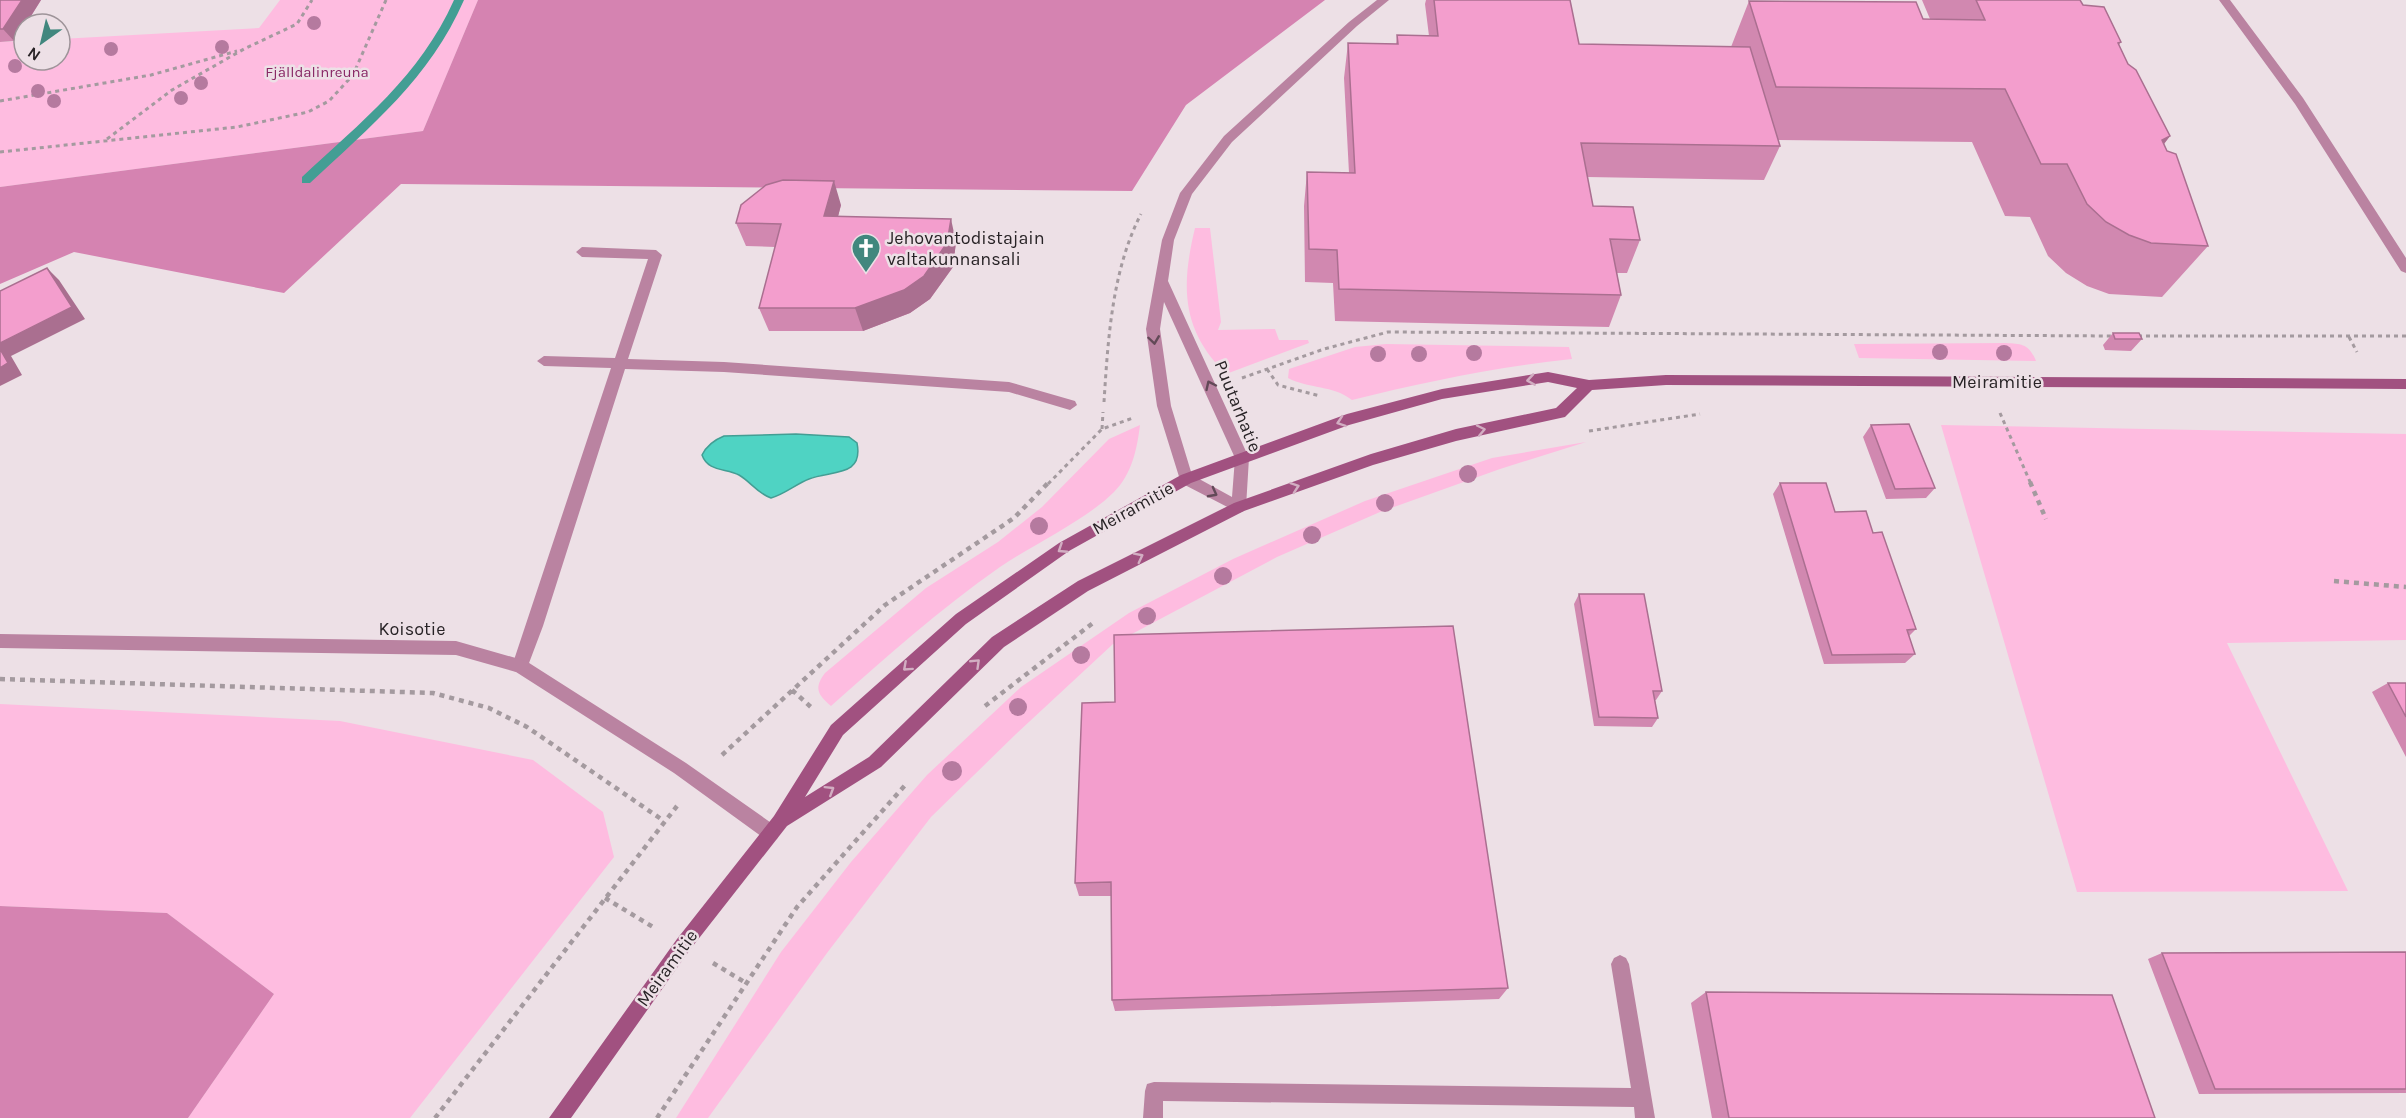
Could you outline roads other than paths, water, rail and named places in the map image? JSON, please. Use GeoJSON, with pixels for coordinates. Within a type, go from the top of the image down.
{"type":"FeatureCollection","features":[{"type":"Feature","properties":{"kind":"main road","name":"Meiramitie"},"geometry":{"type":"LineString","coordinates":[[560,1118],[683,945],[775,827],[837,730],[961,619],[1064,547],[1186,479],[1347,420],[1442,394],[1548,377],[1589,385],[1666,380],[2406,384]]}},
{"type":"Feature","properties":{"kind":"main road","name":"Meiramitie"},"geometry":{"type":"LineString","coordinates":[[775,827],[875,762],[998,642],[1083,586],[1239,507],[1371,460],[1446,438],[1560,412],[1589,385]]}},
{"type":"Feature","properties":{"kind":"street"},"geometry":{"type":"LineString","coordinates":[[1239,507],[1186,479],[1164,406],[1153,329],[1168,240],[1186,192],[1228,139],[1353,24],[1384,0]]}},
{"type":"Feature","properties":{"kind":"street"},"geometry":{"type":"LineString","coordinates":[[2224,0],[2299,101],[2406,268]]}},
{"type":"Feature","properties":{"kind":"street"},"geometry":{"type":"LineString","coordinates":[[520,666],[656,255],[582,252]]}},
{"type":"Feature","properties":{"kind":"street","name":"Puutarhatie"},"geometry":{"type":"LineString","coordinates":[[1162,283],[1242,458],[1239,507]]}},
{"type":"Feature","properties":{"kind":"street"},"geometry":{"type":"LineString","coordinates":[[544,361],[724,366],[1009,387],[1070,405]]}},
{"type":"Feature","properties":{"kind":"street","name":"Koisotie"},"geometry":{"type":"LineString","coordinates":[[0,641],[456,648],[520,666],[775,827]]}},
{"type":"Feature","properties":{"kind":"street"},"geometry":{"type":"LineString","coordinates":[[1620,964],[1645,1118]]}},
{"type":"Feature","properties":{"kind":"street"},"geometry":{"type":"LineString","coordinates":[[1153,1118],[1154,1091],[1641,1098]]}},
{"type":"Feature","properties":{"kind":"waterway"},"geometry":{"type":"LineString","coordinates":[[306,180],[372,119],[413,76],[432,52],[459,0]]}},
{"type":"Feature","properties":{"kind":"place","name":"Jehovantodistajain valtakunnansali"},"geometry":{"type":"Point","coordinates":[866,274]}},
{"type":"Feature","properties":{"kind":"park label","name":"Fjälldalinreuna"},"geometry":{"type":"Point","coordinates":[317,72]}}]}
